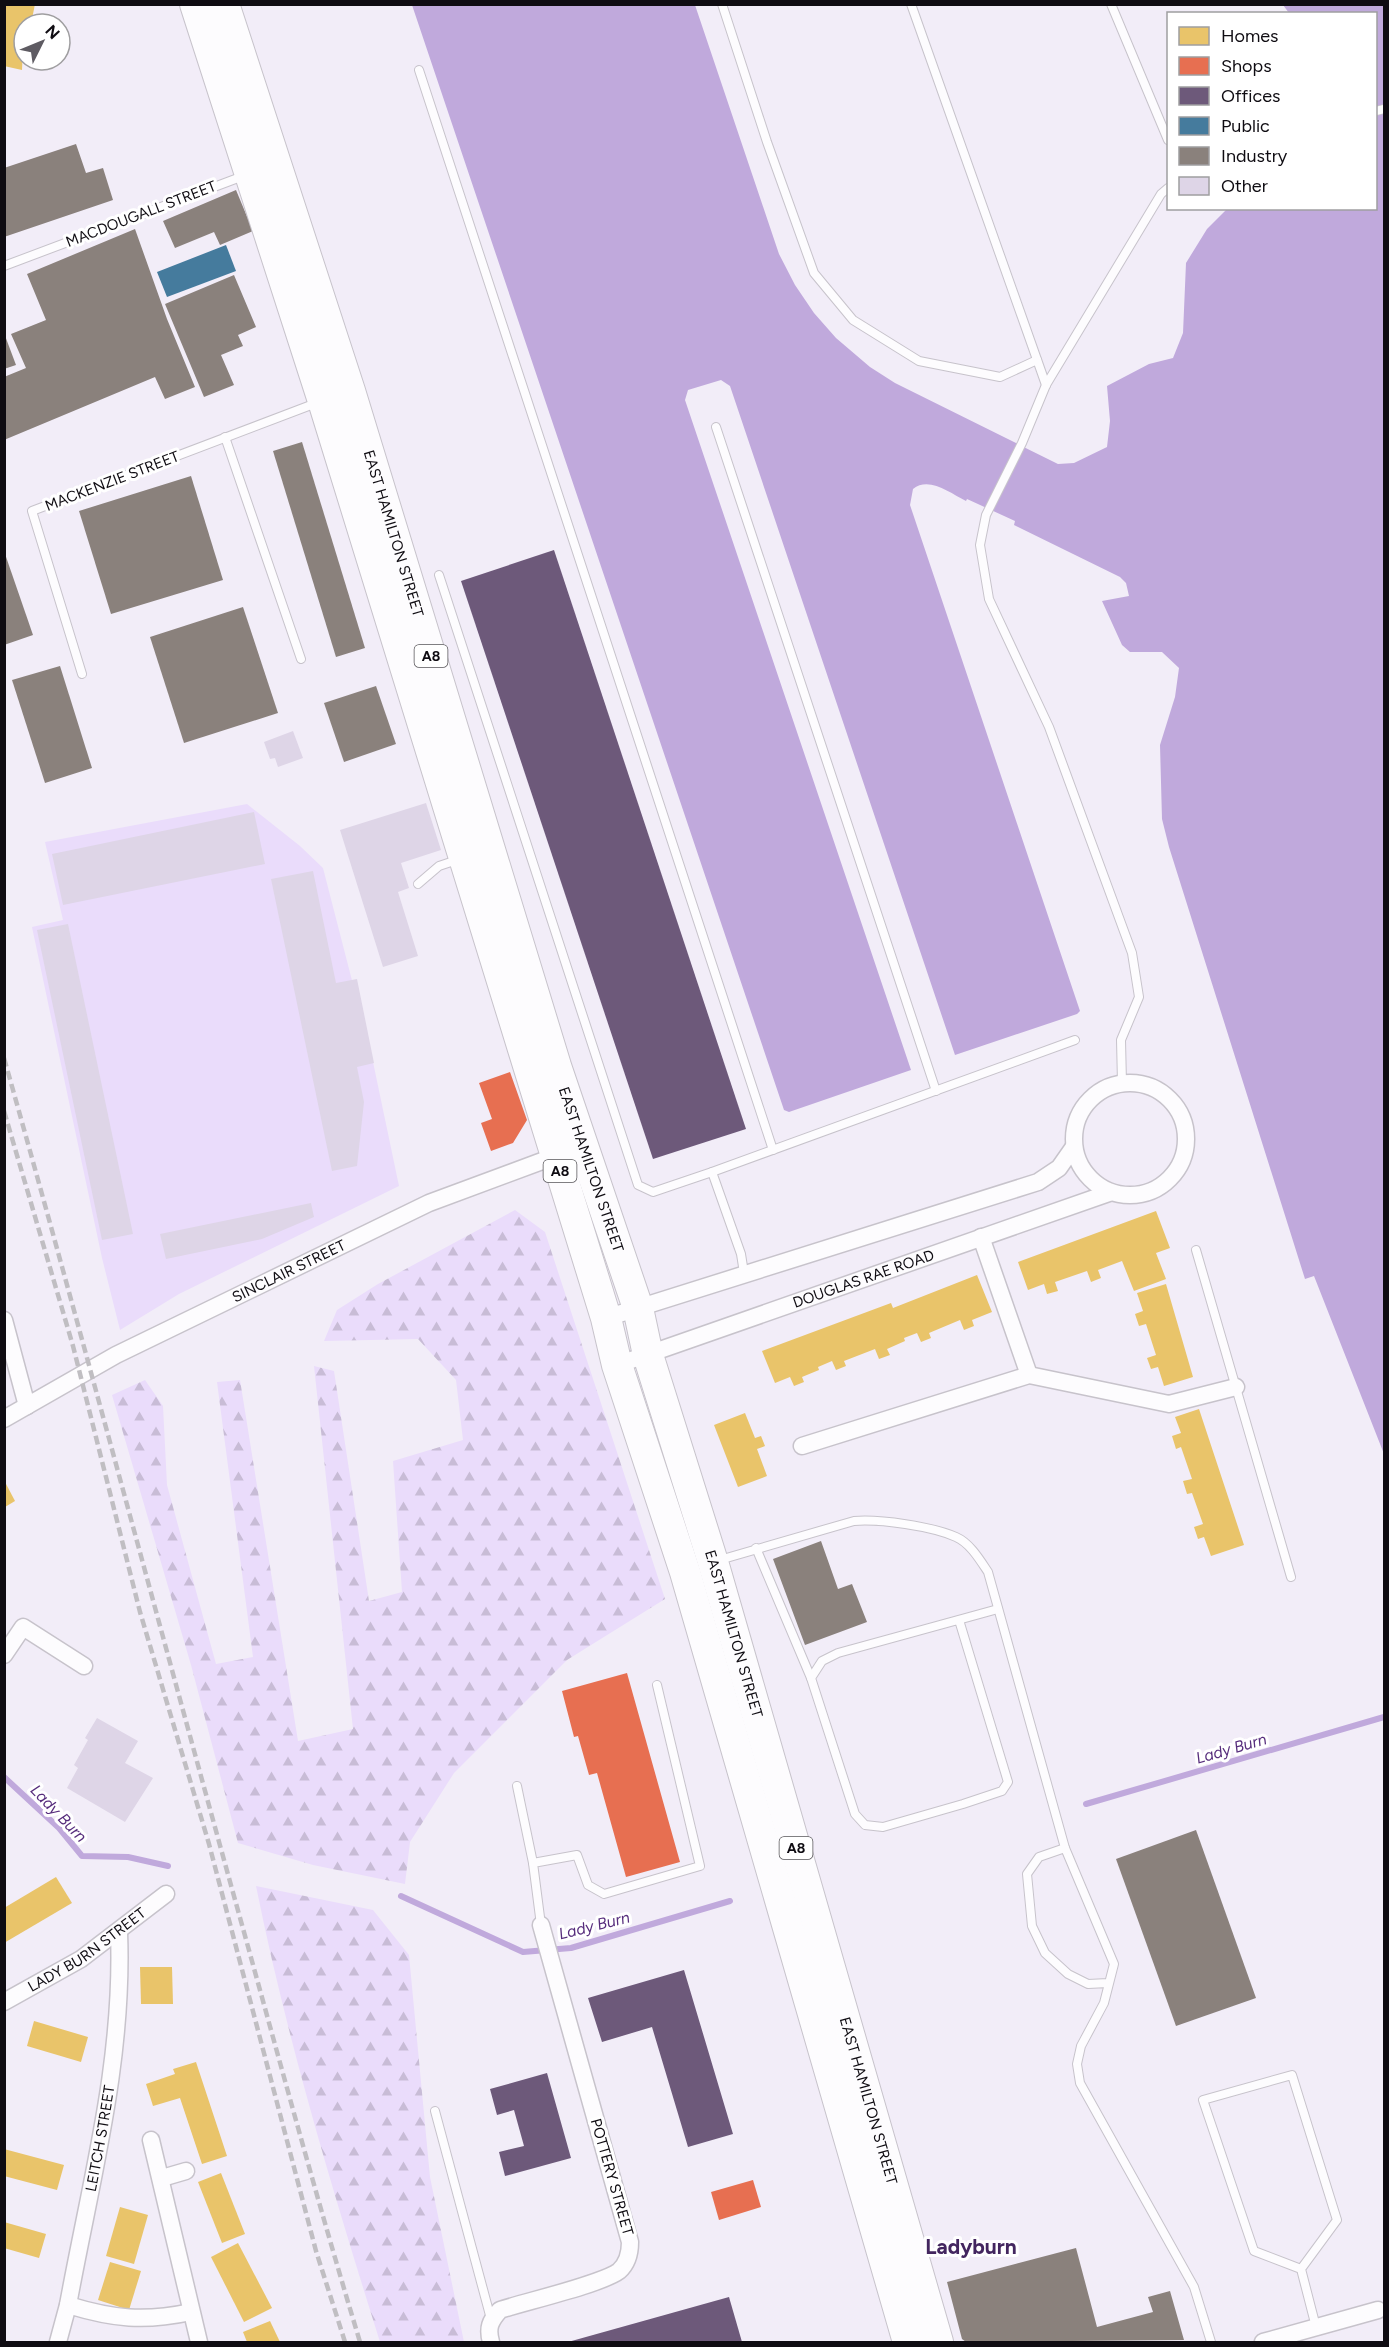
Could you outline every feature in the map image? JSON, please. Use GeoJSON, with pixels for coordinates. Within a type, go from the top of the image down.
{"type":"FeatureCollection","features":[{"type":"Feature","properties":{"kind":"highway","name":"EAST HAMILTON STREET"},"geometry":{"type":"LineString","coordinates":[[195,4],[264,168]]}},
{"type":"Feature","properties":{"kind":"highway","name":"EAST HAMILTON STREET"},"geometry":{"type":"LineString","coordinates":[[224,4],[264,168],[569,1151],[617,1365],[699,1567],[901,2213],[938,2343]]}},
{"type":"Feature","properties":{"kind":"highway","name":"EAST HAMILTON STREET"},"geometry":{"type":"LineString","coordinates":[[433,712],[463,858],[569,1151],[638,1308],[699,1567],[872,2220],[908,2343]]}},
{"type":"Feature","properties":{"kind":"highway"},"geometry":{"type":"LineString","coordinates":[[872,2220],[901,2213]]}},
{"type":"Feature","properties":{"kind":"street"},"geometry":{"type":"LineString","coordinates":[[1122,1083],[1148,1085],[1170,1099],[1184,1121],[1186,1146],[1177,1171],[1159,1188],[1135,1196],[1109,1193],[1085,1175],[1073,1148],[1074,1126],[1084,1106],[1100,1091],[1122,1083]]}},
{"type":"Feature","properties":{"kind":"street"},"geometry":{"type":"LineString","coordinates":[[606,1318],[1038,1182],[1059,1168],[1073,1148]]}},
{"type":"Feature","properties":{"kind":"street","name":"SINCLAIR STREET"},"geometry":{"type":"LineString","coordinates":[[4,1419],[116,1354],[429,1203],[569,1151]]}},
{"type":"Feature","properties":{"kind":"street","name":"DOUGLAS RAE ROAD"},"geometry":{"type":"LineString","coordinates":[[617,1365],[1109,1193]]}},
{"type":"Feature","properties":{"kind":"street"},"geometry":{"type":"LineString","coordinates":[[981,1237],[1029,1375]]}},
{"type":"Feature","properties":{"kind":"street"},"geometry":{"type":"LineString","coordinates":[[4,1320],[27,1406]]}},
{"type":"Feature","properties":{"kind":"street"},"geometry":{"type":"LineString","coordinates":[[802,1446],[1029,1375],[1169,1404],[1236,1387]]}},
{"type":"Feature","properties":{"kind":"street"},"geometry":{"type":"LineString","coordinates":[[4,1655],[23,1627],[84,1666]]}},
{"type":"Feature","properties":{"kind":"street","name":"LADY BURN STREET"},"geometry":{"type":"LineString","coordinates":[[4,2002],[81,1959],[166,1894]]}},
{"type":"Feature","properties":{"kind":"street","name":"POTTERY STREET"},"geometry":{"type":"LineString","coordinates":[[492,2319],[500,2310],[609,2276],[625,2264],[630,2252],[541,1925]]}},
{"type":"Feature","properties":{"kind":"street","name":"LEITCH STREET"},"geometry":{"type":"LineString","coordinates":[[58,2343],[68,2305],[114,2066],[121,1980],[119,1932]]}},
{"type":"Feature","properties":{"kind":"street"},"geometry":{"type":"LineString","coordinates":[[151,2140],[162,2178],[199,2343]]}},
{"type":"Feature","properties":{"kind":"street"},"geometry":{"type":"LineString","coordinates":[[162,2178],[186,2171]]}},
{"type":"Feature","properties":{"kind":"street"},"geometry":{"type":"LineString","coordinates":[[68,2305],[100,2315],[137,2320],[191,2312]]}},
{"type":"Feature","properties":{"kind":"street"},"geometry":{"type":"LineString","coordinates":[[1263,2343],[1378,2310]]}},
{"type":"Feature","properties":{"kind":"street"},"geometry":{"type":"LineString","coordinates":[[491,2343],[488,2331],[492,2319]]}},
{"type":"Feature","properties":{"kind":"lane"},"geometry":{"type":"LineString","coordinates":[[722,4],[767,142],[814,273],[853,320],[919,361],[1000,377],[1037,360]]}},
{"type":"Feature","properties":{"kind":"lane"},"geometry":{"type":"LineString","coordinates":[[911,4],[1046,385]]}},
{"type":"Feature","properties":{"kind":"lane"},"geometry":{"type":"LineString","coordinates":[[1111,4],[1167,138]]}},
{"type":"Feature","properties":{"kind":"lane"},"geometry":{"type":"LineString","coordinates":[[419,70],[773,1150]]}},
{"type":"Feature","properties":{"kind":"lane","name":"MACDOUGALL STREET"},"geometry":{"type":"LineString","coordinates":[[4,266],[264,168]]}},
{"type":"Feature","properties":{"kind":"lane"},"geometry":{"type":"LineString","coordinates":[[1122,1083],[1121,1040],[1139,997],[1132,953],[1049,727],[989,599],[980,545],[986,515],[1022,443],[1046,385],[1161,194],[1167,189]]}},
{"type":"Feature","properties":{"kind":"lane","name":"MACKENZIE STREET"},"geometry":{"type":"LineString","coordinates":[[82,674],[32,512],[336,396]]}},
{"type":"Feature","properties":{"kind":"lane"},"geometry":{"type":"LineString","coordinates":[[716,427],[936,1090]]}},
{"type":"Feature","properties":{"kind":"lane"},"geometry":{"type":"LineString","coordinates":[[225,437],[301,659]]}},
{"type":"Feature","properties":{"kind":"lane"},"geometry":{"type":"LineString","coordinates":[[439,575],[638,1185],[653,1191],[712,1172],[1075,1040]]}},
{"type":"Feature","properties":{"kind":"lane"},"geometry":{"type":"LineString","coordinates":[[418,884],[439,866],[463,858]]}},
{"type":"Feature","properties":{"kind":"lane"},"geometry":{"type":"LineString","coordinates":[[712,1172],[741,1254],[744,1273]]}},
{"type":"Feature","properties":{"kind":"lane"},"geometry":{"type":"LineString","coordinates":[[1196,1250],[1291,1577]]}},
{"type":"Feature","properties":{"kind":"lane"},"geometry":{"type":"LineString","coordinates":[[699,1567],[756,1548],[854,1521],[877,1519],[957,1537],[974,1551],[988,1572],[1065,1848],[1114,1964],[1104,2003],[1081,2046],[1077,2064],[1080,2083],[1194,2287],[1211,2343]]}},
{"type":"Feature","properties":{"kind":"lane"},"geometry":{"type":"LineString","coordinates":[[756,1548],[811,1678],[855,1814],[865,1825],[883,1827],[1002,1791],[1008,1782],[959,1620]]}},
{"type":"Feature","properties":{"kind":"lane"},"geometry":{"type":"LineString","coordinates":[[811,1678],[822,1661],[838,1653],[998,1609]]}},
{"type":"Feature","properties":{"kind":"lane"},"geometry":{"type":"LineString","coordinates":[[532,1863],[577,1855],[588,1885],[604,1894],[700,1866],[657,1685]]}},
{"type":"Feature","properties":{"kind":"lane"},"geometry":{"type":"LineString","coordinates":[[517,1786],[541,1925]]}},
{"type":"Feature","properties":{"kind":"lane"},"geometry":{"type":"LineString","coordinates":[[1065,1848],[1039,1857],[1027,1874],[1032,1926],[1045,1953],[1068,1974],[1088,1984],[1108,1983]]}},
{"type":"Feature","properties":{"kind":"lane"},"geometry":{"type":"LineString","coordinates":[[1292,2075],[1337,2220],[1301,2269],[1254,2251],[1203,2100],[1292,2075]]}},
{"type":"Feature","properties":{"kind":"lane"},"geometry":{"type":"LineString","coordinates":[[435,2111],[492,2319]]}},
{"type":"Feature","properties":{"kind":"lane"},"geometry":{"type":"LineString","coordinates":[[1301,2269],[1316,2327]]}},
{"type":"Feature","properties":{"kind":"green space"},"geometry":{"type":"Polygon","coordinates":[[[247,804],[300,846],[323,868],[373,1062],[399,1186],[179,1294],[120,1330],[102,1258],[32,927],[63,920],[45,842],[247,804]]]}},
{"type":"Feature","properties":{"kind":"green space"},"geometry":{"type":"Polygon","coordinates":[[[515,1210],[545,1232],[665,1599],[567,1660],[454,1773],[410,1842],[405,1884],[313,1865],[238,1843],[191,1665],[112,1395],[145,1380],[163,1406],[167,1485],[216,1664],[253,1657],[217,1382],[240,1380],[298,1741],[353,1729],[314,1366],[334,1371],[369,1601],[402,1592],[393,1461],[463,1440],[456,1380],[418,1339],[324,1341],[337,1310],[378,1284],[515,1210]]]}},
{"type":"Feature","properties":{"kind":"green space"},"geometry":{"type":"Polygon","coordinates":[[[256,1886],[373,1910],[409,1955],[430,2177],[464,2342],[380,2342],[296,2058],[256,1886]]]}},
{"type":"Feature","properties":{"kind":"shaded area"},"geometry":{"type":"Polygon","coordinates":[[[412,5],[695,5],[779,254],[795,285],[814,313],[836,338],[870,367],[895,383],[1058,464],[1074,463],[1107,447],[1110,421],[1107,386],[1149,364],[1173,358],[1183,333],[1186,263],[1207,229],[1226,210],[1377,210],[1377,12],[1288,12],[1283,5],[1384,5],[1384,1454],[1314,1276],[1305,1279],[1169,847],[1162,819],[1160,745],[1175,697],[1179,668],[1162,652],[1130,652],[1122,645],[1102,601],[1129,596],[1126,583],[1120,577],[1014,525],[1015,521],[967,499],[966,501],[940,487],[926,484],[913,489],[910,505],[1080,1011],[1077,1014],[955,1055],[730,386],[721,380],[688,390],[685,400],[911,1070],[789,1112],[784,1110],[412,5]]]}},
{"type":"Feature","properties":{"kind":"building: Homes"},"geometry":{"type":"Polygon","coordinates":[[[4,4],[35,4],[33,12],[12,12],[12,68],[4,66],[4,4]]]}},
{"type":"Feature","properties":{"kind":"building: Homes"},"geometry":{"type":"Polygon","coordinates":[[[1156,1211],[1170,1248],[1156,1253],[1166,1279],[1134,1291],[1122,1261],[1098,1270],[1101,1278],[1091,1282],[1087,1271],[1055,1282],[1058,1291],[1047,1294],[1044,1284],[1028,1290],[1018,1262],[1156,1211]]]}},
{"type":"Feature","properties":{"kind":"building: Homes"},"geometry":{"type":"Polygon","coordinates":[[[977,1275],[992,1312],[972,1320],[974,1326],[964,1330],[960,1320],[929,1333],[931,1338],[921,1342],[917,1333],[904,1338],[905,1341],[887,1349],[890,1355],[879,1359],[875,1349],[844,1361],[846,1366],[836,1370],[832,1361],[818,1367],[819,1370],[802,1377],[804,1382],[794,1386],[790,1377],[775,1383],[762,1351],[891,1303],[893,1308],[977,1275]]]}},
{"type":"Feature","properties":{"kind":"building: Homes"},"geometry":{"type":"Polygon","coordinates":[[[1166,1284],[1193,1377],[1164,1386],[1158,1367],[1151,1369],[1147,1358],[1156,1355],[1146,1324],[1139,1326],[1135,1314],[1143,1311],[1137,1293],[1166,1284]]]}},
{"type":"Feature","properties":{"kind":"building: Homes"},"geometry":{"type":"Polygon","coordinates":[[[1199,1409],[1244,1545],[1211,1556],[1204,1537],[1198,1539],[1194,1527],[1203,1524],[1192,1493],[1187,1494],[1183,1481],[1192,1479],[1181,1447],[1176,1449],[1172,1436],[1181,1433],[1175,1417],[1199,1409]]]}},
{"type":"Feature","properties":{"kind":"building: Homes"},"geometry":{"type":"Polygon","coordinates":[[[745,1413],[755,1438],[761,1436],[765,1446],[757,1449],[767,1476],[738,1487],[714,1425],[745,1413]]]}},
{"type":"Feature","properties":{"kind":"building: Homes"},"geometry":{"type":"Polygon","coordinates":[[[5,1482],[15,1501],[5,1507],[5,1482]]]}},
{"type":"Feature","properties":{"kind":"building: Homes"},"geometry":{"type":"Polygon","coordinates":[[[56,1877],[72,1903],[4,1943],[4,1908],[56,1877]]]}},
{"type":"Feature","properties":{"kind":"building: Homes"},"geometry":{"type":"Polygon","coordinates":[[[140,1967],[172,1967],[173,2004],[141,2004],[140,1967]]]}},
{"type":"Feature","properties":{"kind":"building: Homes"},"geometry":{"type":"Polygon","coordinates":[[[34,2021],[88,2037],[81,2062],[27,2046],[34,2021]]]}},
{"type":"Feature","properties":{"kind":"building: Homes"},"geometry":{"type":"Polygon","coordinates":[[[196,2062],[227,2156],[202,2164],[180,2098],[153,2106],[146,2084],[175,2074],[173,2069],[196,2062]]]}},
{"type":"Feature","properties":{"kind":"building: Homes"},"geometry":{"type":"Polygon","coordinates":[[[4,2149],[64,2165],[57,2190],[4,2176],[4,2149]]]}},
{"type":"Feature","properties":{"kind":"building: Homes"},"geometry":{"type":"Polygon","coordinates":[[[221,2173],[245,2234],[222,2243],[198,2182],[221,2173]]]}},
{"type":"Feature","properties":{"kind":"building: Homes"},"geometry":{"type":"Polygon","coordinates":[[[120,2207],[148,2215],[134,2264],[106,2256],[120,2207]]]}},
{"type":"Feature","properties":{"kind":"building: Homes"},"geometry":{"type":"Polygon","coordinates":[[[4,2222],[46,2234],[39,2258],[4,2248],[4,2222]]]}},
{"type":"Feature","properties":{"kind":"building: Homes"},"geometry":{"type":"Polygon","coordinates":[[[238,2243],[272,2308],[244,2322],[211,2257],[238,2243]]]}},
{"type":"Feature","properties":{"kind":"building: Homes"},"geometry":{"type":"Polygon","coordinates":[[[110,2262],[141,2271],[129,2310],[98,2300],[110,2262]]]}},
{"type":"Feature","properties":{"kind":"building: Homes"},"geometry":{"type":"Polygon","coordinates":[[[270,2321],[280,2342],[247,2342],[243,2332],[270,2321]]]}},
{"type":"Feature","properties":{"kind":"building: Shops"},"geometry":{"type":"Polygon","coordinates":[[[510,1072],[527,1120],[513,1143],[491,1151],[481,1123],[492,1119],[479,1083],[510,1072]]]}},
{"type":"Feature","properties":{"kind":"building: Shops"},"geometry":{"type":"Polygon","coordinates":[[[627,1673],[680,1862],[626,1877],[597,1773],[589,1775],[578,1736],[574,1737],[562,1691],[627,1673]]]}},
{"type":"Feature","properties":{"kind":"building: Shops"},"geometry":{"type":"Polygon","coordinates":[[[753,2180],[761,2207],[719,2220],[711,2192],[753,2180]]]}},
{"type":"Feature","properties":{"kind":"building: Offices"},"geometry":{"type":"Polygon","coordinates":[[[554,550],[746,1129],[653,1159],[461,581],[554,550]]]}},
{"type":"Feature","properties":{"kind":"building: Offices"},"geometry":{"type":"Polygon","coordinates":[[[684,1970],[733,2134],[688,2147],[652,2027],[602,2042],[588,1998],[684,1970]]]}},
{"type":"Feature","properties":{"kind":"building: Offices"},"geometry":{"type":"Polygon","coordinates":[[[547,2073],[571,2158],[505,2176],[499,2152],[524,2146],[514,2110],[497,2115],[490,2089],[547,2073]]]}},
{"type":"Feature","properties":{"kind":"building: Offices"},"geometry":{"type":"Polygon","coordinates":[[[729,2297],[742,2342],[568,2342],[729,2297]]]}},
{"type":"Feature","properties":{"kind":"building: Public"},"geometry":{"type":"Polygon","coordinates":[[[226,245],[236,271],[167,297],[157,272],[226,245]]]}},
{"type":"Feature","properties":{"kind":"building: Industry"},"geometry":{"type":"Polygon","coordinates":[[[76,144],[86,173],[103,168],[113,200],[4,237],[4,168],[76,144]]]}},
{"type":"Feature","properties":{"kind":"building: Industry"},"geometry":{"type":"Polygon","coordinates":[[[236,190],[253,231],[220,245],[214,232],[175,248],[163,221],[236,190]]]}},
{"type":"Feature","properties":{"kind":"building: Industry"},"geometry":{"type":"Polygon","coordinates":[[[135,229],[167,319],[195,387],[165,399],[155,377],[4,440],[4,377],[26,368],[11,334],[46,320],[27,274],[135,229]]]}},
{"type":"Feature","properties":{"kind":"building: Industry"},"geometry":{"type":"Polygon","coordinates":[[[234,275],[256,327],[238,335],[243,346],[221,355],[234,385],[204,397],[165,304],[234,275]]]}},
{"type":"Feature","properties":{"kind":"building: Industry"},"geometry":{"type":"Polygon","coordinates":[[[4,333],[16,365],[4,369],[4,333]]]}},
{"type":"Feature","properties":{"kind":"building: Industry"},"geometry":{"type":"Polygon","coordinates":[[[302,442],[365,648],[336,657],[273,451],[302,442]]]}},
{"type":"Feature","properties":{"kind":"building: Industry"},"geometry":{"type":"Polygon","coordinates":[[[191,476],[223,580],[111,614],[79,511],[191,476]]]}},
{"type":"Feature","properties":{"kind":"building: Industry"},"geometry":{"type":"Polygon","coordinates":[[[4,551],[33,635],[4,645],[4,551]]]}},
{"type":"Feature","properties":{"kind":"building: Industry"},"geometry":{"type":"Polygon","coordinates":[[[243,607],[278,713],[184,743],[150,637],[243,607]]]}},
{"type":"Feature","properties":{"kind":"building: Industry"},"geometry":{"type":"Polygon","coordinates":[[[60,666],[92,768],[45,783],[12,680],[60,666]]]}},
{"type":"Feature","properties":{"kind":"building: Industry"},"geometry":{"type":"Polygon","coordinates":[[[376,686],[396,744],[344,762],[324,703],[376,686]]]}},
{"type":"Feature","properties":{"kind":"building: Industry"},"geometry":{"type":"Polygon","coordinates":[[[821,1541],[838,1589],[852,1584],[867,1622],[805,1645],[773,1559],[821,1541]]]}},
{"type":"Feature","properties":{"kind":"building: Industry"},"geometry":{"type":"Polygon","coordinates":[[[1196,1830],[1256,1998],[1176,2026],[1116,1859],[1196,1830]]]}},
{"type":"Feature","properties":{"kind":"building: Industry"},"geometry":{"type":"Polygon","coordinates":[[[1076,2248],[1097,2327],[1153,2312],[1148,2297],[1170,2291],[1184,2340],[966,2342],[962,2339],[947,2282],[1076,2248]]]}},
{"type":"Feature","properties":{"kind":"building: Other"},"geometry":{"type":"Polygon","coordinates":[[[293,731],[303,758],[278,767],[275,758],[270,759],[264,742],[293,731]]]}},
{"type":"Feature","properties":{"kind":"building: Other"},"geometry":{"type":"Polygon","coordinates":[[[426,803],[441,850],[401,863],[409,888],[398,892],[418,956],[383,967],[340,830],[426,803]]]}},
{"type":"Feature","properties":{"kind":"building: Other"},"geometry":{"type":"Polygon","coordinates":[[[254,812],[265,864],[63,905],[52,854],[254,812]]]}},
{"type":"Feature","properties":{"kind":"building: Other"},"geometry":{"type":"Polygon","coordinates":[[[313,871],[336,983],[357,979],[374,1063],[357,1067],[364,1102],[357,1166],[332,1171],[271,879],[313,871]]]}},
{"type":"Feature","properties":{"kind":"building: Other"},"geometry":{"type":"Polygon","coordinates":[[[68,924],[133,1234],[102,1240],[37,930],[68,924]]]}},
{"type":"Feature","properties":{"kind":"building: Other"},"geometry":{"type":"Polygon","coordinates":[[[311,1203],[314,1217],[262,1239],[166,1259],[160,1234],[311,1203]]]}},
{"type":"Feature","properties":{"kind":"building: Other"},"geometry":{"type":"Polygon","coordinates":[[[97,1718],[138,1741],[125,1763],[153,1778],[125,1822],[67,1788],[78,1768],[74,1765],[88,1740],[85,1738],[97,1718]]]}},
{"type":"Feature","properties":{"kind":"waterway","name":"Lady Burn"},"geometry":{"type":"LineString","coordinates":[[1086,1804],[1384,1717]]}},
{"type":"Feature","properties":{"kind":"waterway","name":"Lady Burn"},"geometry":{"type":"LineString","coordinates":[[4,1777],[59,1828],[82,1856],[128,1857],[168,1866]]}},
{"type":"Feature","properties":{"kind":"waterway","name":"Lady Burn"},"geometry":{"type":"LineString","coordinates":[[401,1896],[523,1952],[571,1948],[730,1901]]}},
{"type":"Feature","properties":{"kind":"railway"},"geometry":{"type":"LineString","coordinates":[[4,1058],[288,2093],[360,2342]]}},
{"type":"Feature","properties":{"kind":"railway"},"geometry":{"type":"LineString","coordinates":[[4,1111],[73,1346],[140,1612],[209,1844],[316,2251],[345,2342]]}},
{"type":"Feature","properties":{"kind":"district","name":"Ladyburn"},"geometry":{"type":"Point","coordinates":[971,2247]}}]}
